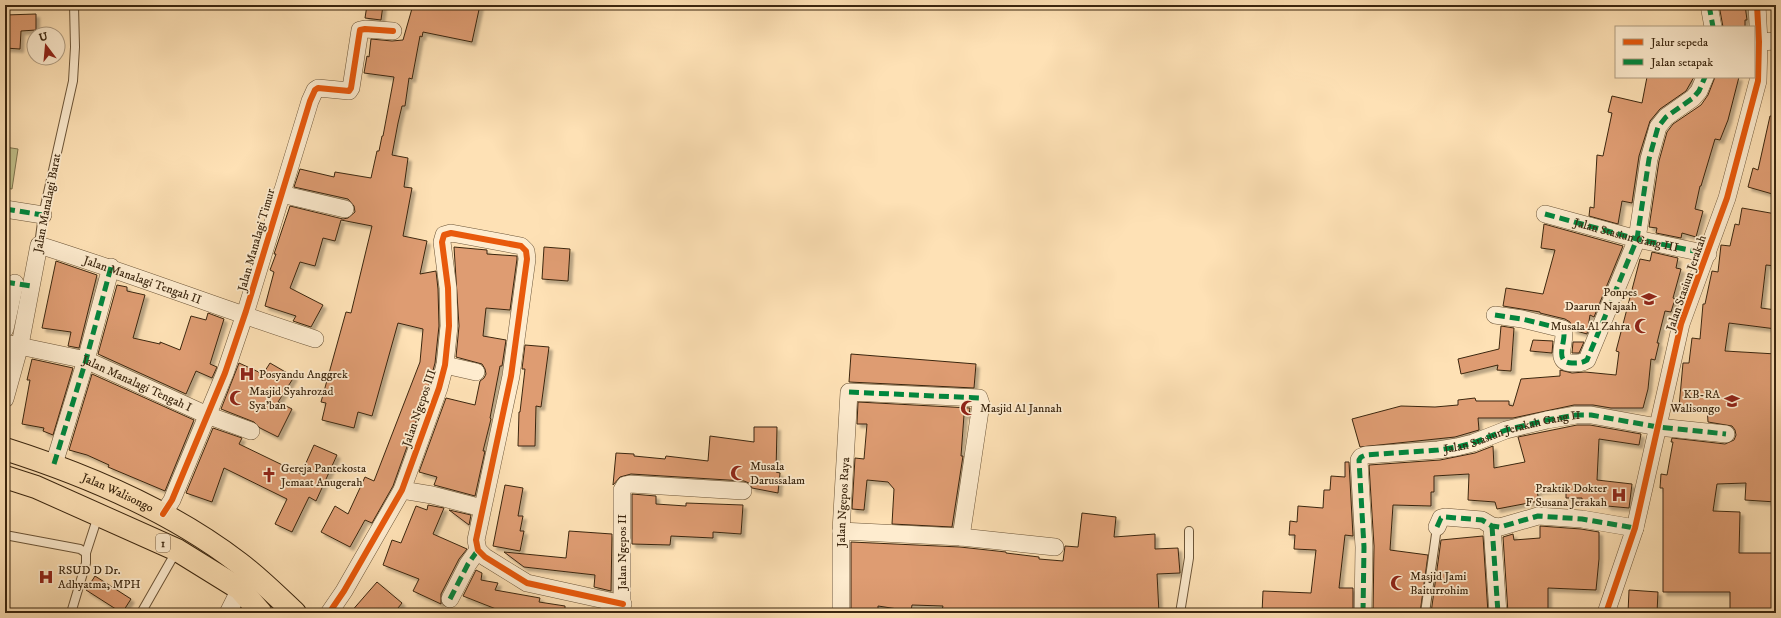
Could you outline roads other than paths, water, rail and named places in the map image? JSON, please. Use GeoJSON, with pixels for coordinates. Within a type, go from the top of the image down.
{"type":"FeatureCollection","features":[{"type":"Feature","properties":{"kind":"highway","name":"Jalan Walisongo"},"geometry":{"type":"LineString","coordinates":[[5,449],[54,464],[164,514],[200,535],[240,563],[296,613]]}},
{"type":"Feature","properties":{"kind":"highway","name":"1"},"geometry":{"type":"LineString","coordinates":[[5,478],[36,487],[177,550],[240,589],[261,613]]}},
{"type":"Feature","properties":{"kind":"street"},"geometry":{"type":"LineString","coordinates":[[1709,5],[1713,26]]}},
{"type":"Feature","properties":{"kind":"street","name":"Jalan Stasiun Jerakah"},"geometry":{"type":"LineString","coordinates":[[1606,613],[1635,528],[1681,324],[1708,254],[1727,198],[1758,81],[1759,42],[1757,5]]}},
{"type":"Feature","properties":{"kind":"street","name":"Jalan Manalagi Timur"},"geometry":{"type":"LineString","coordinates":[[164,514],[172,500],[225,373],[310,101],[315,90],[321,88],[350,91],[360,30],[365,28],[393,32]]}},
{"type":"Feature","properties":{"kind":"street"},"geometry":{"type":"LineString","coordinates":[[1759,42],[1776,41]]}},
{"type":"Feature","properties":{"kind":"street"},"geometry":{"type":"LineString","coordinates":[[1495,316],[1522,319],[1563,329],[1563,360],[1566,363],[1581,364],[1588,360],[1637,239],[1649,160],[1658,127],[1666,117],[1693,98],[1699,91],[1705,78]]}},
{"type":"Feature","properties":{"kind":"street"},"geometry":{"type":"LineString","coordinates":[[281,194],[345,209]]}},
{"type":"Feature","properties":{"kind":"street"},"geometry":{"type":"LineString","coordinates":[[5,210],[43,215]]}},
{"type":"Feature","properties":{"kind":"street","name":"Jalan Stasiun Gang III"},"geometry":{"type":"LineString","coordinates":[[1545,214],[1637,239],[1708,254]]}},
{"type":"Feature","properties":{"kind":"street","name":"Jalan Ngepos III"},"geometry":{"type":"LineString","coordinates":[[329,613],[344,591],[402,490],[439,388],[445,365],[449,326],[449,307],[442,237],[451,233],[520,246],[526,251],[527,259],[511,376],[482,508]]}},
{"type":"Feature","properties":{"kind":"street","name":"Jalan Manalagi Tengah II"},"geometry":{"type":"LineString","coordinates":[[39,245],[111,267],[244,316],[315,339]]}},
{"type":"Feature","properties":{"kind":"street","name":"Jalan Manalagi Barat"},"geometry":{"type":"LineString","coordinates":[[5,399],[12,344],[17,284],[39,245]]}},
{"type":"Feature","properties":{"kind":"street"},"geometry":{"type":"LineString","coordinates":[[54,464],[86,360],[111,267]]}},
{"type":"Feature","properties":{"kind":"street"},"geometry":{"type":"LineString","coordinates":[[5,329],[17,284]]}},
{"type":"Feature","properties":{"kind":"street","name":"Jalan Manalagi Tengah I"},"geometry":{"type":"LineString","coordinates":[[12,344],[86,360],[208,415],[252,431]]}},
{"type":"Feature","properties":{"kind":"street"},"geometry":{"type":"LineString","coordinates":[[445,365],[476,372]]}},
{"type":"Feature","properties":{"kind":"street","name":"Jalan Ngepos Raya"},"geometry":{"type":"LineString","coordinates":[[841,613],[842,531],[849,392],[979,398],[981,404],[961,537]]}},
{"type":"Feature","properties":{"kind":"street","name":"Jalan Stasiun Jerakah Gang II"},"geometry":{"type":"LineString","coordinates":[[1363,613],[1364,547],[1359,460],[1361,457],[1366,455],[1432,451],[1457,447],[1506,430],[1576,415],[1591,415],[1658,427],[1726,434]]}},
{"type":"Feature","properties":{"kind":"street","name":"Jalan Ngepos II"},"geometry":{"type":"LineString","coordinates":[[622,609],[622,490],[625,485],[630,484],[743,490]]}},
{"type":"Feature","properties":{"kind":"street"},"geometry":{"type":"LineString","coordinates":[[402,490],[432,495],[482,508],[476,540],[478,550],[485,557],[527,582],[622,609]]}},
{"type":"Feature","properties":{"kind":"street"},"geometry":{"type":"LineString","coordinates":[[1437,527],[1438,521],[1445,517],[1482,520],[1492,526],[1506,526],[1526,518],[1538,516],[1582,519],[1635,528]]}},
{"type":"Feature","properties":{"kind":"street"},"geometry":{"type":"LineString","coordinates":[[1492,526],[1498,613]]}},
{"type":"Feature","properties":{"kind":"street"},"geometry":{"type":"LineString","coordinates":[[842,531],[961,537],[1055,547]]}},
{"type":"Feature","properties":{"kind":"street"},"geometry":{"type":"LineString","coordinates":[[450,599],[468,564],[478,550]]}},
{"type":"Feature","properties":{"kind":"street"},"geometry":{"type":"LineString","coordinates":[[228,613],[240,589]]}},
{"type":"Feature","properties":{"kind":"lane","name":"Jalan Manalagi Barat"},"geometry":{"type":"LineString","coordinates":[[39,245],[43,215],[73,82],[75,47],[74,5]]}},
{"type":"Feature","properties":{"kind":"lane"},"geometry":{"type":"LineString","coordinates":[[71,613],[86,563],[86,553],[98,515]]}},
{"type":"Feature","properties":{"kind":"lane"},"geometry":{"type":"LineString","coordinates":[[1425,613],[1437,527]]}},
{"type":"Feature","properties":{"kind":"lane"},"geometry":{"type":"LineString","coordinates":[[1180,613],[1189,558],[1189,531]]}},
{"type":"Feature","properties":{"kind":"lane"},"geometry":{"type":"LineString","coordinates":[[5,535],[80,549],[86,553]]}},
{"type":"Feature","properties":{"kind":"lane"},"geometry":{"type":"LineString","coordinates":[[141,613],[177,550]]}},
{"type":"Feature","properties":{"kind":"place","name":"Ponpes Daarun Najaah"},"geometry":{"type":"Point","coordinates":[1649,299]}},
{"type":"Feature","properties":{"kind":"place","name":"Musala Al Zahra"},"geometry":{"type":"Point","coordinates":[1642,326]}},
{"type":"Feature","properties":{"kind":"place","name":"Posyandu Anggrek"},"geometry":{"type":"Point","coordinates":[247,374]}},
{"type":"Feature","properties":{"kind":"place","name":"Masjid Syahrozad Sya'ban"},"geometry":{"type":"Point","coordinates":[237,398]}},
{"type":"Feature","properties":{"kind":"place","name":"KB-RA Walisongo"},"geometry":{"type":"Point","coordinates":[1732,401]}},
{"type":"Feature","properties":{"kind":"place","name":"Masjid Al Jannah"},"geometry":{"type":"Point","coordinates":[968,408]}},
{"type":"Feature","properties":{"kind":"place","name":"Musala Darussalam"},"geometry":{"type":"Point","coordinates":[738,473]}},
{"type":"Feature","properties":{"kind":"place","name":"Gereja Pantekosta Jemaat Anugerah"},"geometry":{"type":"Point","coordinates":[269,475]}},
{"type":"Feature","properties":{"kind":"place","name":"Praktik Dokter F Susana Jerakah"},"geometry":{"type":"Point","coordinates":[1619,495]}},
{"type":"Feature","properties":{"kind":"place","name":"RSUD D Dr. Adhyatma, MPH"},"geometry":{"type":"Point","coordinates":[46,577]}},
{"type":"Feature","properties":{"kind":"place","name":"Masjid Jami Baiturrohim"},"geometry":{"type":"Point","coordinates":[1398,583]}}]}
